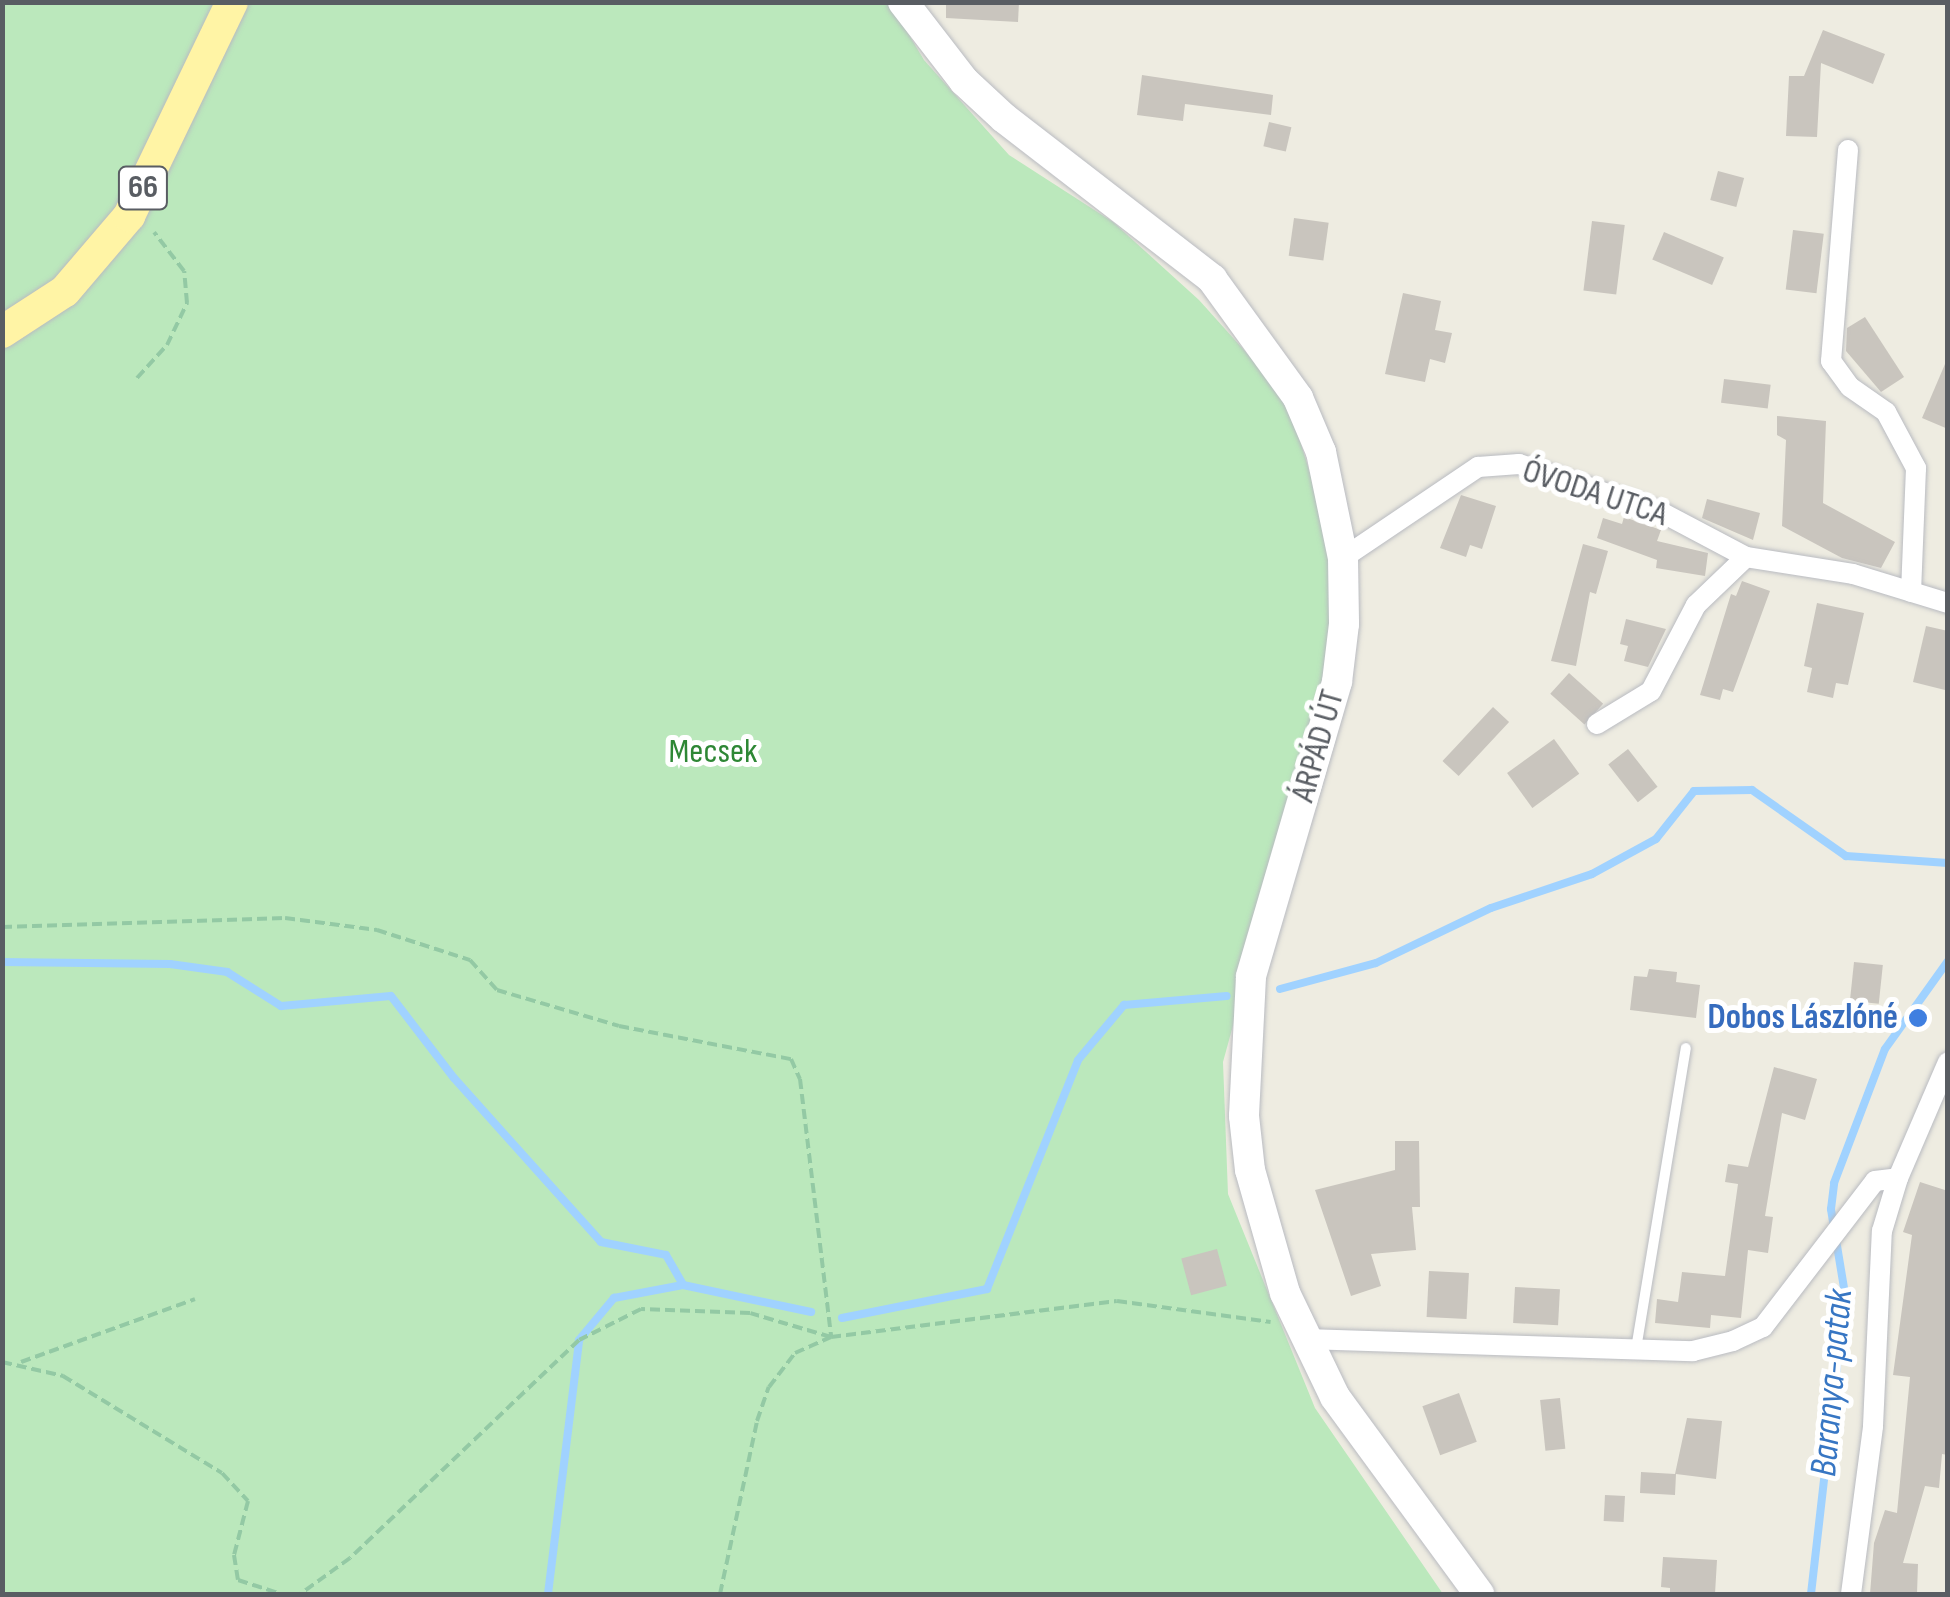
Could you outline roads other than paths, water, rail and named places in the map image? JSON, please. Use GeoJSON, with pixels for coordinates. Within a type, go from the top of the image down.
{"type":"FeatureCollection","features":[{"type":"Feature","properties":{"kind":"main road","name":"66"},"geometry":{"type":"LineString","coordinates":[[2,332],[65,291],[129,216],[232,2]]}},
{"type":"Feature","properties":{"kind":"main road","name":"ÁRPÁD ÚT"},"geometry":{"type":"LineString","coordinates":[[903,2],[964,81],[1032,140],[1174,243],[1244,316],[1298,398],[1331,482],[1343,558],[1337,682],[1260,930],[1244,1062],[1250,1170],[1300,1328],[1382,1466],[1479,1594]]}},
{"type":"Feature","properties":{"kind":"street"},"geometry":{"type":"LineString","coordinates":[[1848,150],[1832,361],[1850,387],[1886,412],[1916,468],[1911,592]]}},
{"type":"Feature","properties":{"kind":"street","name":"ÓVODA UTCA"},"geometry":{"type":"LineString","coordinates":[[1343,558],[1478,467],[1519,464],[1661,512],[1746,557],[1836,571],[1948,602]]}},
{"type":"Feature","properties":{"kind":"street"},"geometry":{"type":"LineString","coordinates":[[1597,724],[1651,691],[1696,605],[1746,557]]}},
{"type":"Feature","properties":{"kind":"street"},"geometry":{"type":"LineString","coordinates":[[1851,1594],[1872,1426],[1882,1232],[1898,1178],[1948,1062]]}},
{"type":"Feature","properties":{"kind":"street"},"geometry":{"type":"LineString","coordinates":[[1300,1328],[1693,1351],[1763,1327],[1875,1181],[1898,1178]]}},
{"type":"Feature","properties":{"kind":"lane"},"geometry":{"type":"LineString","coordinates":[[1636,1349],[1686,1048]]}},
{"type":"Feature","properties":{"kind":"waterway"},"geometry":{"type":"LineString","coordinates":[[1280,989],[1376,963],[1491,908],[1592,874],[1656,839],[1694,791],[1752,790],[1846,856],[1948,863]]}},
{"type":"Feature","properties":{"kind":"waterway","name":"Baranya-patak"},"geometry":{"type":"LineString","coordinates":[[1811,1594],[1845,1294],[1831,1209],[1834,1183],[1885,1049],[1948,961]]}},
{"type":"Feature","properties":{"kind":"waterway"},"geometry":{"type":"LineString","coordinates":[[2,962],[170,964],[227,972],[281,1006],[391,996],[454,1078],[601,1242],[666,1255],[683,1285]]}},
{"type":"Feature","properties":{"kind":"waterway"},"geometry":{"type":"LineString","coordinates":[[842,1318],[987,1289],[1078,1060],[1124,1005],[1227,996]]}},
{"type":"Feature","properties":{"kind":"waterway"},"geometry":{"type":"LineString","coordinates":[[548,1594],[579,1340],[614,1298],[683,1285],[811,1312]]}},
{"type":"Feature","properties":{"kind":"place","name":"Dobos Lászlóné"},"geometry":{"type":"Point","coordinates":[1918,1018]}},
{"type":"Feature","properties":{"kind":"park label","name":"Mecsek"},"geometry":{"type":"Point","coordinates":[713,752]}}]}
